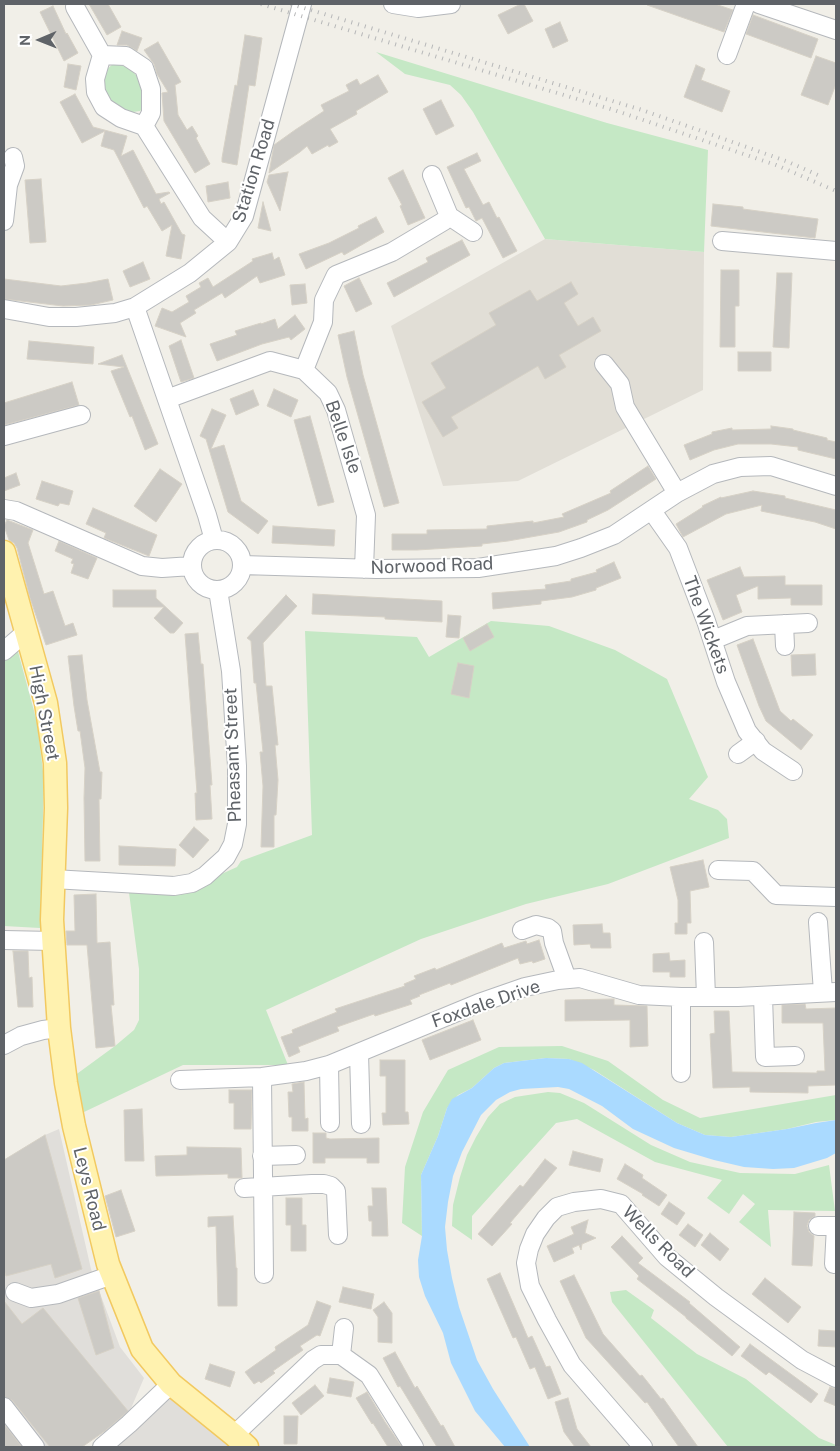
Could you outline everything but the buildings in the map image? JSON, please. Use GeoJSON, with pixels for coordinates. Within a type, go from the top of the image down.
{"type":"FeatureCollection","features":[{"type":"Feature","properties":{"kind":"main road","name":"High Street"},"geometry":{"type":"LineString","coordinates":[[4,552],[46,703],[55,763],[56,808],[53,878]]}},
{"type":"Feature","properties":{"kind":"main road","name":"Leys Road"},"geometry":{"type":"LineString","coordinates":[[53,878],[53,941],[59,1028],[66,1084],[108,1264],[142,1349],[171,1384],[241,1441]]}},
{"type":"Feature","properties":{"kind":"street","name":"Station Road"},"geometry":{"type":"LineString","coordinates":[[4,309],[49,317],[76,317],[116,313],[135,307],[190,273],[228,242],[244,216],[302,4]]}},
{"type":"Feature","properties":{"kind":"street"},"geometry":{"type":"LineString","coordinates":[[393,4],[418,8],[451,4]]}},
{"type":"Feature","properties":{"kind":"street"},"geometry":{"type":"LineString","coordinates":[[727,55],[746,4]]}},
{"type":"Feature","properties":{"kind":"street"},"geometry":{"type":"LineString","coordinates":[[759,4],[836,30]]}},
{"type":"Feature","properties":{"kind":"street"},"geometry":{"type":"LineString","coordinates":[[75,8],[102,55],[95,79],[96,92],[104,107],[121,118],[144,126],[202,218],[228,242]]}},
{"type":"Feature","properties":{"kind":"street"},"geometry":{"type":"LineString","coordinates":[[102,55],[126,56],[144,68],[151,89],[150,113],[144,126]]}},
{"type":"Feature","properties":{"kind":"street"},"geometry":{"type":"LineString","coordinates":[[4,221],[8,185],[15,166],[13,157]]}},
{"type":"Feature","properties":{"kind":"street"},"geometry":{"type":"LineString","coordinates":[[432,175],[449,216],[473,232]]}},
{"type":"Feature","properties":{"kind":"street"},"geometry":{"type":"LineString","coordinates":[[304,370],[324,322],[324,300],[336,275],[392,252],[444,221],[449,216]]}},
{"type":"Feature","properties":{"kind":"street"},"geometry":{"type":"LineString","coordinates":[[722,241],[836,251]]}},
{"type":"Feature","properties":{"kind":"street"},"geometry":{"type":"LineString","coordinates":[[135,307],[214,540]]}},
{"type":"Feature","properties":{"kind":"street","name":"Belle Isle"},"geometry":{"type":"LineString","coordinates":[[167,399],[270,361],[304,370],[328,393],[336,410],[366,516],[364,569]]}},
{"type":"Feature","properties":{"kind":"street"},"geometry":{"type":"LineString","coordinates":[[604,364],[620,384],[625,407],[677,492]]}},
{"type":"Feature","properties":{"kind":"street"},"geometry":{"type":"LineString","coordinates":[[4,436],[81,415]]}},
{"type":"Feature","properties":{"kind":"street","name":"Norwood Road"},"geometry":{"type":"LineString","coordinates":[[242,565],[364,569],[478,568],[556,556],[614,536],[677,492],[713,474],[740,467],[771,466],[836,486]]}},
{"type":"Feature","properties":{"kind":"street"},"geometry":{"type":"LineString","coordinates":[[4,509],[16,511],[142,566],[162,568],[192,566]]}},
{"type":"Feature","properties":{"kind":"street","name":"The Wickets"},"geometry":{"type":"LineString","coordinates":[[652,511],[678,548],[713,640],[726,682],[747,731],[763,751],[793,771]]}},
{"type":"Feature","properties":{"kind":"street"},"geometry":{"type":"LineString","coordinates":[[214,540],[225,541],[234,546],[241,557],[242,565],[240,576],[233,584],[218,590],[208,588],[200,583],[195,577],[192,566],[194,555],[198,549],[205,543],[214,540]]}},
{"type":"Feature","properties":{"kind":"street","name":"Pheasant Street"},"geometry":{"type":"LineString","coordinates":[[53,878],[174,886],[192,883],[205,876],[226,857],[233,844],[237,824],[237,766],[231,671],[218,590]]}},
{"type":"Feature","properties":{"kind":"street"},"geometry":{"type":"LineString","coordinates":[[713,640],[747,626],[808,623]]}},
{"type":"Feature","properties":{"kind":"street"},"geometry":{"type":"LineString","coordinates":[[784,624],[785,646]]}},
{"type":"Feature","properties":{"kind":"street"},"geometry":{"type":"LineString","coordinates":[[4,652],[26,632]]}},
{"type":"Feature","properties":{"kind":"street"},"geometry":{"type":"LineString","coordinates":[[738,754],[756,741]]}},
{"type":"Feature","properties":{"kind":"street"},"geometry":{"type":"LineString","coordinates":[[718,870],[753,871],[776,895],[836,897]]}},
{"type":"Feature","properties":{"kind":"street"},"geometry":{"type":"LineString","coordinates":[[818,922],[829,992]]}},
{"type":"Feature","properties":{"kind":"street"},"geometry":{"type":"LineString","coordinates":[[522,930],[536,925],[548,928],[552,932],[567,979]]}},
{"type":"Feature","properties":{"kind":"street"},"geometry":{"type":"LineString","coordinates":[[4,940],[53,941]]}},
{"type":"Feature","properties":{"kind":"street"},"geometry":{"type":"LineString","coordinates":[[704,942],[706,997]]}},
{"type":"Feature","properties":{"kind":"street","name":"Foxdale Drive"},"geometry":{"type":"LineString","coordinates":[[190,1085],[306,1071],[329,1065],[479,1003],[525,987],[567,979],[580,978],[640,995],[682,998],[829,992]]}},
{"type":"Feature","properties":{"kind":"street"},"geometry":{"type":"LineString","coordinates":[[763,996],[765,1057],[795,1056]]}},
{"type":"Feature","properties":{"kind":"street"},"geometry":{"type":"LineString","coordinates":[[681,1073],[682,998]]}},
{"type":"Feature","properties":{"kind":"street"},"geometry":{"type":"LineString","coordinates":[[4,1045],[21,1036],[59,1028]]}},
{"type":"Feature","properties":{"kind":"street"},"geometry":{"type":"LineString","coordinates":[[358,1053],[361,1124]]}},
{"type":"Feature","properties":{"kind":"street"},"geometry":{"type":"LineString","coordinates":[[329,1065],[330,1124]]}},
{"type":"Feature","properties":{"kind":"street"},"geometry":{"type":"LineString","coordinates":[[262,1077],[264,1274]]}},
{"type":"Feature","properties":{"kind":"street"},"geometry":{"type":"LineString","coordinates":[[262,1156],[296,1155]]}},
{"type":"Feature","properties":{"kind":"street"},"geometry":{"type":"LineString","coordinates":[[244,1188],[312,1184],[331,1186],[336,1191],[338,1235]]}},
{"type":"Feature","properties":{"kind":"street","name":"Wells Road"},"geometry":{"type":"LineString","coordinates":[[643,1447],[572,1365],[546,1320],[530,1286],[526,1263],[529,1249],[535,1234],[546,1218],[557,1207],[574,1202],[601,1199],[621,1204],[667,1257],[716,1297],[802,1360],[836,1378]]}},
{"type":"Feature","properties":{"kind":"street"},"geometry":{"type":"LineString","coordinates":[[830,1226],[834,1264]]}},
{"type":"Feature","properties":{"kind":"street"},"geometry":{"type":"LineString","coordinates":[[15,1292],[31,1298],[58,1294],[112,1275]]}},
{"type":"Feature","properties":{"kind":"street"},"geometry":{"type":"LineString","coordinates":[[341,1355],[344,1328]]}},
{"type":"Feature","properties":{"kind":"street"},"geometry":{"type":"LineString","coordinates":[[241,1441],[313,1360],[322,1355],[341,1355],[369,1375],[414,1447]]}},
{"type":"Feature","properties":{"kind":"street"},"geometry":{"type":"LineString","coordinates":[[102,1447],[171,1384]]}},
{"type":"Feature","properties":{"kind":"street"},"geometry":{"type":"LineString","coordinates":[[4,1407],[35,1447]]}},
{"type":"Feature","properties":{"kind":"shaded area"},"geometry":{"type":"Polygon","coordinates":[[[545,239],[704,252],[703,390],[518,481],[443,486],[391,326],[545,239]]]}},
{"type":"Feature","properties":{"kind":"shaded area"},"geometry":{"type":"Polygon","coordinates":[[[59,1129],[91,1269],[120,1347],[144,1378],[129,1413],[82,1447],[4,1447],[4,1160],[45,1135],[59,1129]]]}},
{"type":"Feature","properties":{"kind":"shaded area"},"geometry":{"type":"Polygon","coordinates":[[[173,1392],[234,1447],[108,1447],[173,1392]]]}},
{"type":"Feature","properties":{"kind":"green space"},"geometry":{"type":"Polygon","coordinates":[[[376,52],[607,123],[708,150],[704,252],[545,239],[473,112],[461,95],[450,85],[405,74],[376,52]]]}},
{"type":"Feature","properties":{"kind":"green space"},"geometry":{"type":"Polygon","coordinates":[[[113,64],[130,69],[142,81],[145,106],[140,111],[126,113],[111,104],[102,85],[107,69],[113,64]]]}},
{"type":"Feature","properties":{"kind":"green space"},"geometry":{"type":"Polygon","coordinates":[[[491,621],[549,626],[615,650],[667,679],[708,777],[689,799],[718,810],[727,819],[729,838],[608,884],[526,904],[421,939],[266,1010],[288,1065],[183,1065],[84,1112],[74,1076],[134,1030],[139,1020],[139,969],[128,885],[197,885],[237,867],[241,861],[312,835],[305,631],[417,637],[429,657],[491,621]]]}},
{"type":"Feature","properties":{"kind":"green space"},"geometry":{"type":"Polygon","coordinates":[[[17,648],[37,722],[44,779],[40,928],[4,926],[4,660],[17,648]]]}},
{"type":"Feature","properties":{"kind":"green space"},"geometry":{"type":"Polygon","coordinates":[[[562,1046],[608,1061],[663,1100],[700,1118],[836,1095],[836,1120],[731,1137],[705,1135],[677,1123],[594,1070],[569,1059],[546,1058],[504,1063],[494,1068],[472,1088],[458,1095],[447,1108],[438,1136],[421,1175],[422,1236],[402,1223],[405,1167],[423,1112],[448,1070],[499,1047],[562,1046]]]}},
{"type":"Feature","properties":{"kind":"green space"},"geometry":{"type":"Polygon","coordinates":[[[548,1092],[560,1093],[584,1103],[651,1145],[690,1162],[740,1173],[795,1174],[829,1165],[835,1211],[768,1210],[771,1247],[739,1222],[755,1204],[743,1194],[729,1214],[707,1198],[722,1180],[655,1162],[577,1119],[556,1123],[472,1216],[472,1240],[452,1226],[453,1205],[460,1177],[467,1155],[476,1137],[488,1117],[500,1104],[515,1097],[548,1092]]]}},
{"type":"Feature","properties":{"kind":"green space"},"geometry":{"type":"Polygon","coordinates":[[[626,1290],[654,1310],[651,1318],[697,1354],[746,1379],[819,1438],[836,1445],[836,1447],[728,1447],[612,1302],[610,1292],[626,1290]]]}},
{"type":"Feature","properties":{"kind":"water"},"geometry":{"type":"Polygon","coordinates":[[[546,1058],[569,1059],[582,1063],[677,1123],[705,1135],[731,1137],[836,1120],[836,1153],[827,1158],[794,1168],[744,1167],[674,1148],[633,1129],[602,1106],[569,1089],[558,1087],[521,1089],[510,1092],[496,1100],[481,1115],[462,1152],[453,1176],[445,1227],[452,1278],[459,1307],[477,1360],[530,1447],[505,1447],[475,1411],[451,1363],[443,1333],[425,1296],[419,1277],[418,1260],[422,1236],[421,1175],[452,1099],[472,1088],[494,1068],[504,1063],[546,1058]]]}},
{"type":"Feature","properties":{"kind":"railway"},"geometry":{"type":"LineString","coordinates":[[261,4],[614,110],[776,165],[836,191]]}},
{"type":"Feature","properties":{"kind":"railway"},"geometry":{"type":"LineString","coordinates":[[291,4],[642,110],[786,161],[818,175]]}}]}
